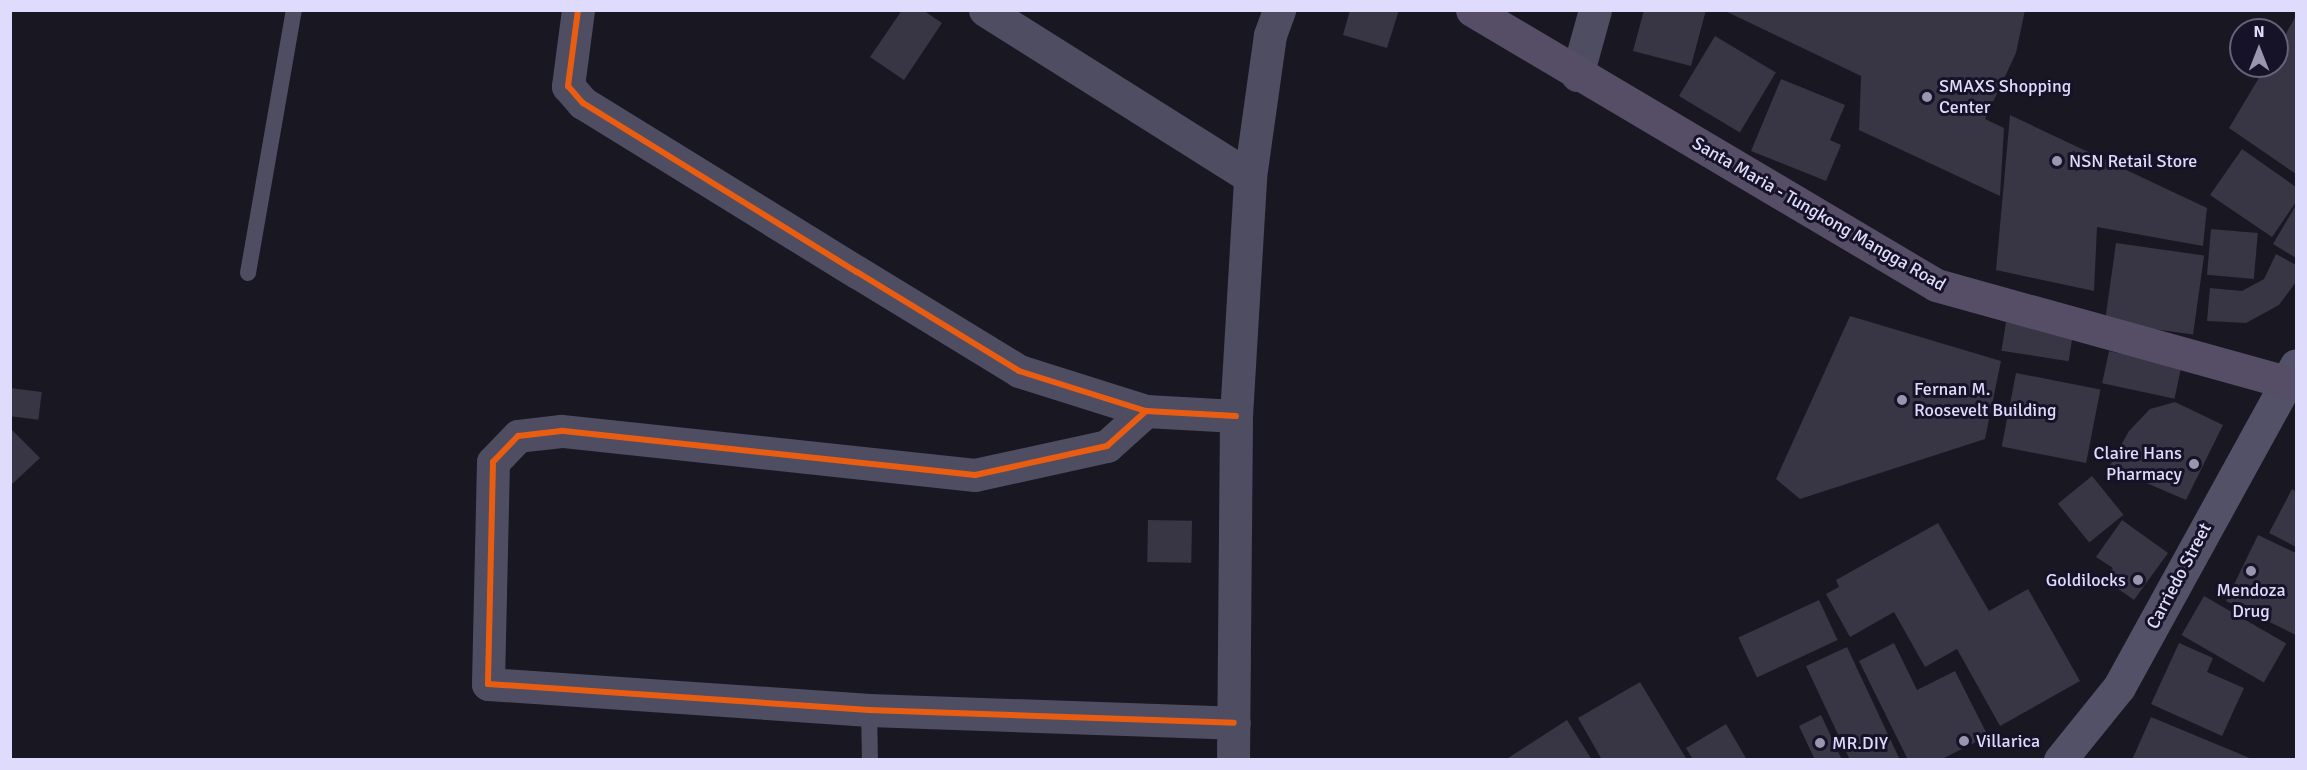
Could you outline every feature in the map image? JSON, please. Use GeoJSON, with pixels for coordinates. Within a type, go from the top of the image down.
{"type":"FeatureCollection","features":[{"type":"Feature","properties":{"kind":"main road","name":"Santa Maria - Tungkong Mangga Road"},"geometry":{"type":"LineString","coordinates":[[1472,10],[1577,75],[1936,285],[2293,378]]}},
{"type":"Feature","properties":{"kind":"main road","name":"Carriedo Street"},"geometry":{"type":"LineString","coordinates":[[2060,759],[2119,687],[2293,378]]}},
{"type":"Feature","properties":{"kind":"street"},"geometry":{"type":"LineString","coordinates":[[578,10],[568,86],[583,102],[1019,371],[1146,411],[1236,416]]}},
{"type":"Feature","properties":{"kind":"street"},"geometry":{"type":"LineString","coordinates":[[985,10],[1250,177]]}},
{"type":"Feature","properties":{"kind":"street"},"geometry":{"type":"LineString","coordinates":[[1233,759],[1236,416],[1250,177],[1270,35],[1279,10]]}},
{"type":"Feature","properties":{"kind":"street"},"geometry":{"type":"LineString","coordinates":[[1577,75],[1595,10]]}},
{"type":"Feature","properties":{"kind":"street"},"geometry":{"type":"LineString","coordinates":[[1146,411],[1107,446],[975,475],[561,431],[518,436],[493,462],[488,684],[869,710],[1234,723]]}},
{"type":"Feature","properties":{"kind":"lane"},"geometry":{"type":"LineString","coordinates":[[248,273],[294,10]]}},
{"type":"Feature","properties":{"kind":"lane"},"geometry":{"type":"LineString","coordinates":[[869,710],[870,759]]}},
{"type":"Feature","properties":{"kind":"building"},"geometry":{"type":"Polygon","coordinates":[[[902,10],[923,10],[942,23],[904,80],[870,57],[902,10]]]}},
{"type":"Feature","properties":{"kind":"building"},"geometry":{"type":"Polygon","coordinates":[[[1350,10],[1399,10],[1387,48],[1343,35],[1350,10]]]}},
{"type":"Feature","properties":{"kind":"building"},"geometry":{"type":"Polygon","coordinates":[[[1644,10],[1706,10],[1691,66],[1633,51],[1644,10]]]}},
{"type":"Feature","properties":{"kind":"building","name":"SMAXS Shopping Center"},"geometry":{"type":"Polygon","coordinates":[[[1723,10],[2025,10],[2016,53],[1985,119],[2004,128],[2000,196],[1859,130],[1861,76],[1723,10]]]}},
{"type":"Feature","properties":{"kind":"building"},"geometry":{"type":"Polygon","coordinates":[[[2296,16],[2296,174],[2229,128],[2259,78],[2289,78],[2289,28],[2296,16]]]}},
{"type":"Feature","properties":{"kind":"building"},"geometry":{"type":"Polygon","coordinates":[[[1715,36],[1776,73],[1740,133],[1679,96],[1715,36]]]}},
{"type":"Feature","properties":{"kind":"building"},"geometry":{"type":"Polygon","coordinates":[[[1781,79],[1845,105],[1830,140],[1841,145],[1826,181],[1751,151],[1781,79]]]}},
{"type":"Feature","properties":{"kind":"building","name":"NSN Retail Store"},"geometry":{"type":"Polygon","coordinates":[[[2010,115],[2207,208],[2203,246],[2097,227],[2094,291],[1996,270],[2010,115]]]}},
{"type":"Feature","properties":{"kind":"building"},"geometry":{"type":"Polygon","coordinates":[[[2242,149],[2296,187],[2296,202],[2272,237],[2210,195],[2242,149]]]}},
{"type":"Feature","properties":{"kind":"building"},"geometry":{"type":"Polygon","coordinates":[[[2296,205],[2296,258],[2273,244],[2296,205]]]}},
{"type":"Feature","properties":{"kind":"building"},"geometry":{"type":"Polygon","coordinates":[[[2211,229],[2258,233],[2254,279],[2207,275],[2211,229]]]}},
{"type":"Feature","properties":{"kind":"building"},"geometry":{"type":"Polygon","coordinates":[[[2116,243],[2204,255],[2193,335],[2105,322],[2116,243]]]}},
{"type":"Feature","properties":{"kind":"building"},"geometry":{"type":"Polygon","coordinates":[[[2276,254],[2296,265],[2296,282],[2279,305],[2246,323],[2207,321],[2210,288],[2242,291],[2264,279],[2276,254]]]}},
{"type":"Feature","properties":{"kind":"building","name":"Fernan M. Roosevelt Building"},"geometry":{"type":"Polygon","coordinates":[[[1850,316],[2001,361],[1985,439],[1800,499],[1776,479],[1850,316]]]}},
{"type":"Feature","properties":{"kind":"building"},"geometry":{"type":"Polygon","coordinates":[[[2006,322],[2073,333],[2069,361],[2001,351],[2006,322]]]}},
{"type":"Feature","properties":{"kind":"building"},"geometry":{"type":"Polygon","coordinates":[[[2109,351],[2181,366],[2175,399],[2102,383],[2109,351]]]}},
{"type":"Feature","properties":{"kind":"building"},"geometry":{"type":"Polygon","coordinates":[[[2016,373],[2100,389],[2086,463],[2002,447],[2016,373]]]}},
{"type":"Feature","properties":{"kind":"building"},"geometry":{"type":"Polygon","coordinates":[[[10,388],[42,392],[38,420],[10,416],[10,388]]]}},
{"type":"Feature","properties":{"kind":"building"},"geometry":{"type":"Polygon","coordinates":[[[2175,402],[2223,425],[2186,500],[2109,467],[2129,431],[2150,409],[2175,402]]]}},
{"type":"Feature","properties":{"kind":"building"},"geometry":{"type":"Polygon","coordinates":[[[10,428],[40,458],[10,486],[10,428]]]}},
{"type":"Feature","properties":{"kind":"building"},"geometry":{"type":"Polygon","coordinates":[[[2092,476],[2123,515],[2089,543],[2058,504],[2092,476]]]}},
{"type":"Feature","properties":{"kind":"building"},"geometry":{"type":"Polygon","coordinates":[[[2292,489],[2296,492],[2296,547],[2269,533],[2292,489]]]}},
{"type":"Feature","properties":{"kind":"building"},"geometry":{"type":"Polygon","coordinates":[[[1148,520],[1192,521],[1191,563],[1147,562],[1148,520]]]}},
{"type":"Feature","properties":{"kind":"building"},"geometry":{"type":"Polygon","coordinates":[[[2122,520],[2168,553],[2134,600],[2104,579],[2113,568],[2096,557],[2122,520]]]}},
{"type":"Feature","properties":{"kind":"building"},"geometry":{"type":"Polygon","coordinates":[[[1938,523],[1989,611],[2028,589],[2080,681],[2000,726],[1957,649],[1925,667],[1894,612],[1850,637],[1826,594],[1839,587],[1836,580],[1938,523]]]}},
{"type":"Feature","properties":{"kind":"building"},"geometry":{"type":"Polygon","coordinates":[[[2258,535],[2296,553],[2296,635],[2226,601],[2258,535]]]}},
{"type":"Feature","properties":{"kind":"building"},"geometry":{"type":"Polygon","coordinates":[[[2204,596],[2286,644],[2264,682],[2182,635],[2204,596]]]}},
{"type":"Feature","properties":{"kind":"building"},"geometry":{"type":"Polygon","coordinates":[[[1819,600],[1838,640],[1757,677],[1738,638],[1819,600]]]}},
{"type":"Feature","properties":{"kind":"building"},"geometry":{"type":"Polygon","coordinates":[[[1894,643],[1917,690],[1955,671],[1988,736],[1940,760],[1908,760],[1859,661],[1894,643]]]}},
{"type":"Feature","properties":{"kind":"building"},"geometry":{"type":"Polygon","coordinates":[[[2179,643],[2213,658],[2207,672],[2244,688],[2222,736],[2151,704],[2179,643]]]}},
{"type":"Feature","properties":{"kind":"building"},"geometry":{"type":"Polygon","coordinates":[[[1847,647],[1900,760],[1850,760],[1806,666],[1847,647]]]}},
{"type":"Feature","properties":{"kind":"building"},"geometry":{"type":"Polygon","coordinates":[[[1640,682],[1687,760],[1602,760],[1578,718],[1640,682]]]}},
{"type":"Feature","properties":{"kind":"building","name":"MR.DIY"},"geometry":{"type":"Polygon","coordinates":[[[1821,715],[1842,760],[1815,760],[1799,726],[1821,715]]]}},
{"type":"Feature","properties":{"kind":"building"},"geometry":{"type":"Polygon","coordinates":[[[2151,717],[2252,759],[2252,760],[2132,760],[2151,717]]]}},
{"type":"Feature","properties":{"kind":"building"},"geometry":{"type":"Polygon","coordinates":[[[1567,720],[1592,760],[1505,760],[1567,720]]]}},
{"type":"Feature","properties":{"kind":"building"},"geometry":{"type":"Polygon","coordinates":[[[1726,724],[1747,760],[1693,760],[1686,748],[1726,724]]]}},
{"type":"Feature","properties":{"kind":"cycle path"},"geometry":{"type":"LineString","coordinates":[[578,10],[568,86],[583,103],[1019,371],[1146,411],[1236,416]]}},
{"type":"Feature","properties":{"kind":"cycle path"},"geometry":{"type":"LineString","coordinates":[[1146,411],[1107,446],[975,475],[561,431],[518,436],[493,462],[488,684],[869,710],[1234,723]]}},
{"type":"Feature","properties":{"kind":"place","name":"SMAXS Shopping Center"},"geometry":{"type":"Point","coordinates":[1927,97]}},
{"type":"Feature","properties":{"kind":"place","name":"NSN Retail Store"},"geometry":{"type":"Point","coordinates":[2057,161]}},
{"type":"Feature","properties":{"kind":"place","name":"Fernan M. Roosevelt Building"},"geometry":{"type":"Point","coordinates":[1902,400]}},
{"type":"Feature","properties":{"kind":"place","name":"Claire Hans Pharmacy"},"geometry":{"type":"Point","coordinates":[2194,464]}},
{"type":"Feature","properties":{"kind":"place","name":"Mendoza Drug"},"geometry":{"type":"Point","coordinates":[2251,571]}},
{"type":"Feature","properties":{"kind":"place","name":"Goldilocks"},"geometry":{"type":"Point","coordinates":[2138,580]}},
{"type":"Feature","properties":{"kind":"place","name":"Villarica"},"geometry":{"type":"Point","coordinates":[1964,741]}},
{"type":"Feature","properties":{"kind":"place","name":"MR.DIY"},"geometry":{"type":"Point","coordinates":[1820,743]}}]}
